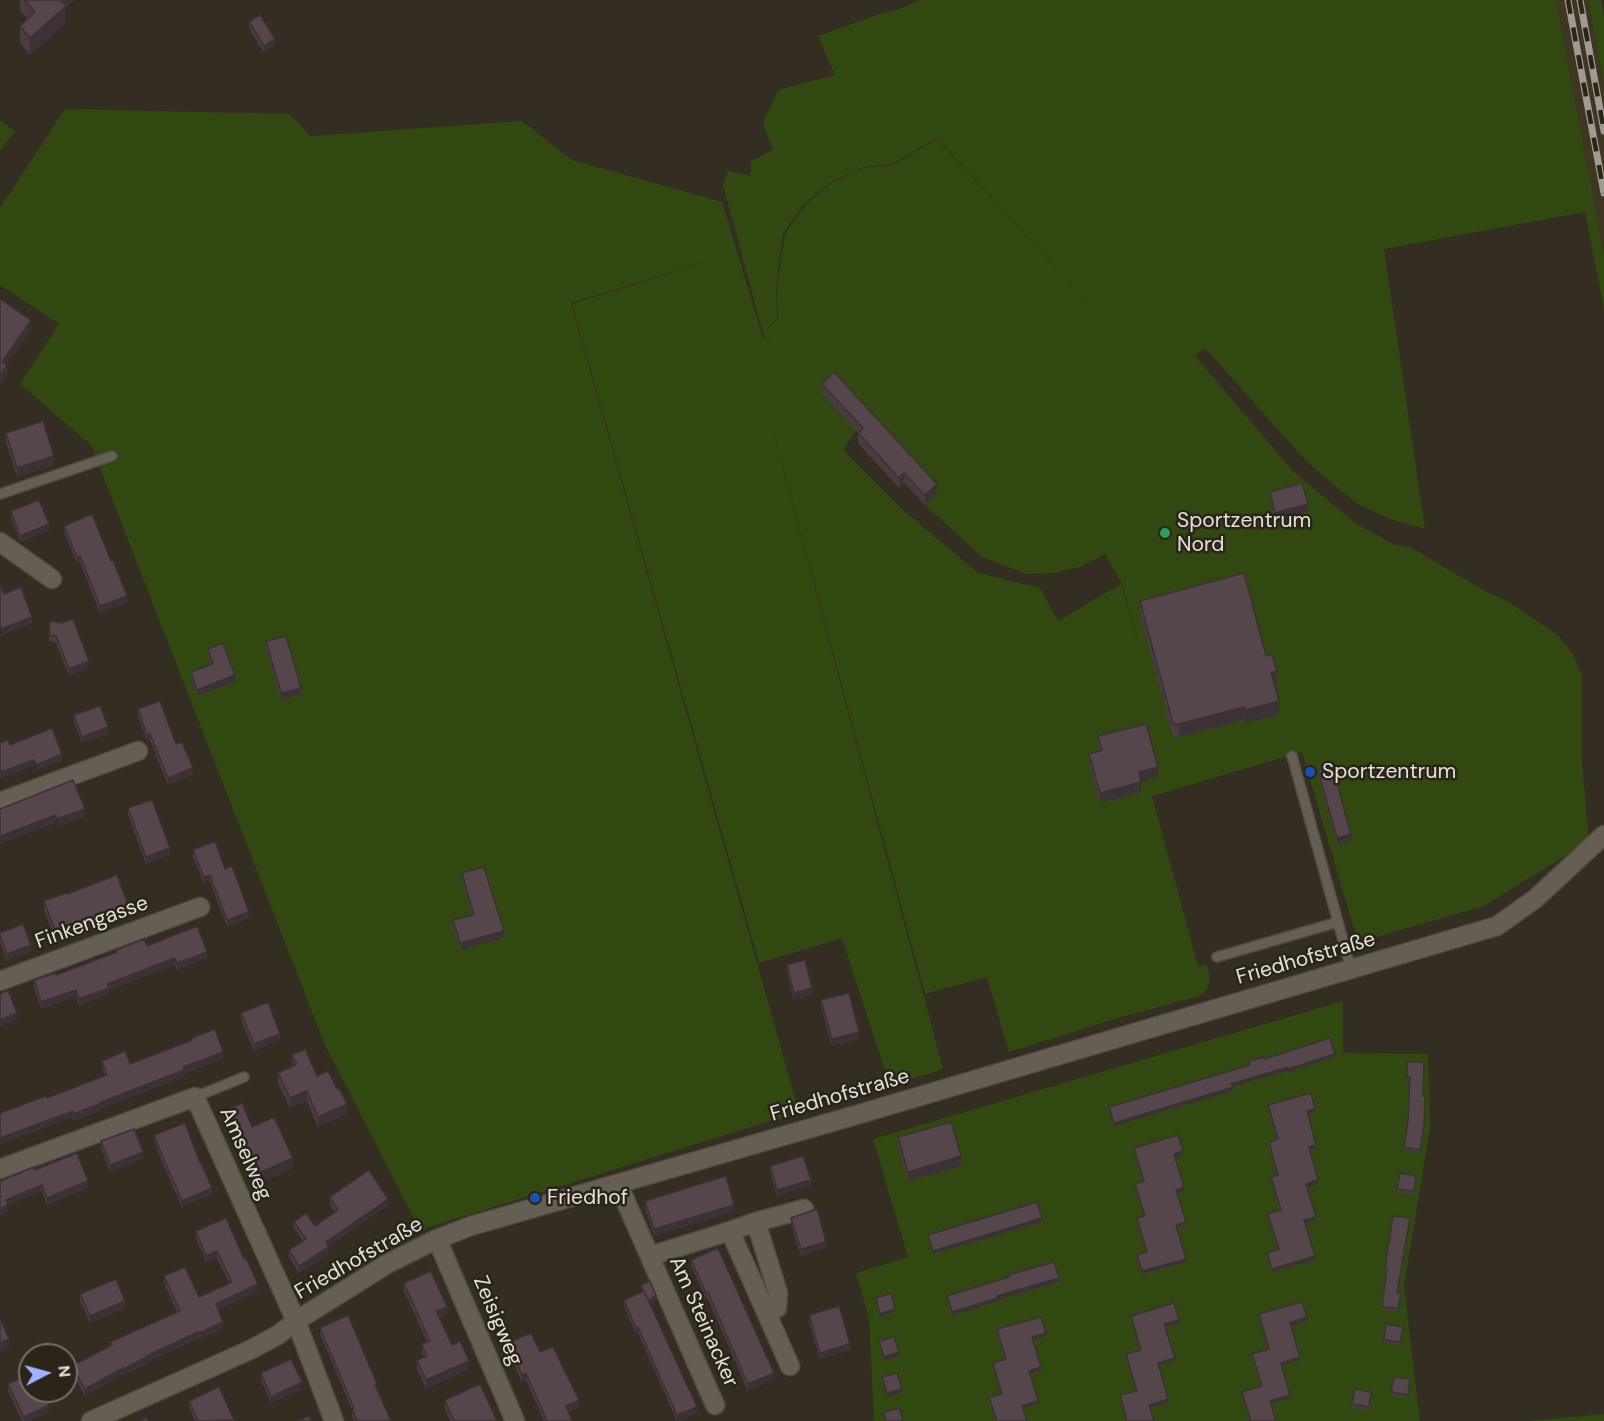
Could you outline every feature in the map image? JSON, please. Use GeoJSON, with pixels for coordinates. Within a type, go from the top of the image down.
{"type":"FeatureCollection","features":[{"type":"Feature","properties":{"kind":"street"},"geometry":{"type":"LineString","coordinates":[[0,542],[52,579]]}},
{"type":"Feature","properties":{"kind":"street"},"geometry":{"type":"LineString","coordinates":[[0,802],[138,751]]}},
{"type":"Feature","properties":{"kind":"street","name":"Friedhofstraße"},"geometry":{"type":"LineString","coordinates":[[91,1421],[250,1350],[278,1335],[296,1321],[387,1264],[437,1239],[471,1226],[1497,926],[1535,899],[1604,836]]}},
{"type":"Feature","properties":{"kind":"street","name":"Finkengasse"},"geometry":{"type":"LineString","coordinates":[[0,981],[200,907]]}},
{"type":"Feature","properties":{"kind":"street","name":"Amselweg"},"geometry":{"type":"LineString","coordinates":[[0,1169],[195,1098],[296,1321],[334,1421]]}},
{"type":"Feature","properties":{"kind":"street","name":"Am Steinacker"},"geometry":{"type":"LineString","coordinates":[[618,1184],[715,1405]]}},
{"type":"Feature","properties":{"kind":"street","name":"Am Steinacker"},"geometry":{"type":"LineString","coordinates":[[650,1256],[804,1209]]}},
{"type":"Feature","properties":{"kind":"street"},"geometry":{"type":"LineString","coordinates":[[756,1222],[778,1293],[777,1308],[766,1312]]}},
{"type":"Feature","properties":{"kind":"street"},"geometry":{"type":"LineString","coordinates":[[730,1231],[790,1366]]}},
{"type":"Feature","properties":{"kind":"street","name":"Zeisigweg"},"geometry":{"type":"LineString","coordinates":[[437,1239],[515,1421]]}},
{"type":"Feature","properties":{"kind":"lane"},"geometry":{"type":"LineString","coordinates":[[0,494],[112,456]]}},
{"type":"Feature","properties":{"kind":"lane"},"geometry":{"type":"LineString","coordinates":[[1293,756],[1351,969]]}},
{"type":"Feature","properties":{"kind":"lane"},"geometry":{"type":"LineString","coordinates":[[1217,957],[1338,922]]}},
{"type":"Feature","properties":{"kind":"lane"},"geometry":{"type":"LineString","coordinates":[[195,1098],[244,1077]]}},
{"type":"Feature","properties":{"kind":"shaded area"},"geometry":{"type":"Polygon","coordinates":[[[1556,0],[1588,0],[1604,85],[1604,254],[1556,0]]]}},
{"type":"Feature","properties":{"kind":"green space"},"geometry":{"type":"Polygon","coordinates":[[[920,0],[1556,0],[1604,254],[1604,310],[1585,212],[1384,249],[1425,529],[1390,519],[1356,503],[1307,462],[1205,348],[1195,356],[1293,471],[1354,522],[1394,545],[1410,547],[1485,591],[1509,602],[1558,635],[1573,654],[1582,676],[1582,762],[1589,841],[1484,906],[1358,942],[1302,752],[1152,796],[1198,966],[1206,964],[1210,977],[1208,987],[1203,995],[1118,1018],[1009,1052],[987,977],[925,994],[762,389],[943,1069],[890,1086],[842,938],[759,963],[572,304],[727,255],[571,303],[799,1112],[420,1230],[325,1045],[91,445],[20,384],[59,324],[0,285],[0,208],[65,109],[290,114],[310,136],[522,121],[572,160],[722,202],[762,335],[772,344],[763,334],[778,318],[777,285],[785,234],[806,204],[833,182],[864,168],[893,165],[937,139],[1152,372],[937,138],[892,164],[864,167],[833,181],[805,203],[783,233],[776,284],[777,318],[763,333],[723,185],[728,171],[751,176],[751,161],[773,150],[763,123],[778,90],[835,75],[818,36],[920,0]],[[856,431],[843,450],[903,510],[978,573],[1040,588],[1058,621],[1121,584],[1142,658],[1122,584],[1105,554],[1079,567],[1054,573],[1026,574],[982,557],[904,483],[899,488],[858,443],[863,438],[856,431]]]}},
{"type":"Feature","properties":{"kind":"green space"},"geometry":{"type":"Polygon","coordinates":[[[1588,0],[1601,0],[1604,17],[1604,85],[1588,0]]]}},
{"type":"Feature","properties":{"kind":"green space"},"geometry":{"type":"Polygon","coordinates":[[[0,120],[15,131],[0,151],[0,120]]]}},
{"type":"Feature","properties":{"kind":"green space"},"geometry":{"type":"Polygon","coordinates":[[[1343,1001],[1343,1053],[1428,1054],[1430,1128],[1404,1286],[1420,1421],[874,1421],[869,1318],[856,1273],[908,1257],[873,1139],[1343,1001]]]}},
{"type":"Feature","properties":{"kind":"green space"},"geometry":{"type":"Polygon","coordinates":[[[1604,1414],[1604,1421],[1528,1421],[1604,1414]]]}},
{"type":"Feature","properties":{"kind":"building"},"geometry":{"type":"Polygon","coordinates":[[[25,0],[60,0],[66,6],[30,38],[20,26],[35,12],[25,0]]]}},
{"type":"Feature","properties":{"kind":"building"},"geometry":{"type":"Polygon","coordinates":[[[260,15],[275,39],[264,46],[249,22],[260,15]]]}},
{"type":"Feature","properties":{"kind":"building"},"geometry":{"type":"Polygon","coordinates":[[[0,299],[31,320],[2,362],[7,365],[0,376],[0,299]]]}},
{"type":"Feature","properties":{"kind":"building"},"geometry":{"type":"Polygon","coordinates":[[[834,372],[937,484],[925,495],[904,473],[899,478],[858,433],[863,428],[822,384],[834,372]]]}},
{"type":"Feature","properties":{"kind":"building"},"geometry":{"type":"Polygon","coordinates":[[[43,421],[54,456],[17,468],[6,433],[43,421]]]}},
{"type":"Feature","properties":{"kind":"building"},"geometry":{"type":"Polygon","coordinates":[[[1302,483],[1308,504],[1275,513],[1270,492],[1302,483]]]}},
{"type":"Feature","properties":{"kind":"building"},"geometry":{"type":"Polygon","coordinates":[[[39,500],[49,524],[20,536],[11,511],[39,500]]]}},
{"type":"Feature","properties":{"kind":"building"},"geometry":{"type":"Polygon","coordinates":[[[92,514],[127,596],[100,606],[80,556],[77,557],[64,526],[92,514]]]}},
{"type":"Feature","properties":{"kind":"building"},"geometry":{"type":"Polygon","coordinates":[[[1244,573],[1266,656],[1272,655],[1277,671],[1271,673],[1279,701],[1173,724],[1140,601],[1244,573]]]}},
{"type":"Feature","properties":{"kind":"building"},"geometry":{"type":"Polygon","coordinates":[[[0,583],[4,594],[21,587],[32,617],[1,629],[0,583]]]}},
{"type":"Feature","properties":{"kind":"building"},"geometry":{"type":"Polygon","coordinates":[[[73,619],[89,661],[69,669],[56,636],[49,635],[50,621],[62,623],[73,619]]]}},
{"type":"Feature","properties":{"kind":"building"},"geometry":{"type":"Polygon","coordinates":[[[286,636],[301,688],[281,693],[266,641],[286,636]]]}},
{"type":"Feature","properties":{"kind":"building"},"geometry":{"type":"Polygon","coordinates":[[[223,643],[235,675],[197,690],[191,672],[213,664],[208,649],[223,643]]]}},
{"type":"Feature","properties":{"kind":"building"},"geometry":{"type":"Polygon","coordinates":[[[160,701],[176,744],[182,742],[193,768],[168,778],[150,734],[147,735],[138,709],[160,701]]]}},
{"type":"Feature","properties":{"kind":"building"},"geometry":{"type":"Polygon","coordinates":[[[100,706],[108,727],[82,737],[74,715],[100,706]]]}},
{"type":"Feature","properties":{"kind":"building"},"geometry":{"type":"Polygon","coordinates":[[[1146,724],[1158,767],[1139,772],[1141,782],[1100,793],[1089,754],[1102,750],[1098,736],[1146,724]]]}},
{"type":"Feature","properties":{"kind":"building"},"geometry":{"type":"Polygon","coordinates":[[[52,728],[62,754],[36,765],[34,760],[0,772],[0,743],[8,740],[10,745],[52,728]]]}},
{"type":"Feature","properties":{"kind":"building"},"geometry":{"type":"Polygon","coordinates":[[[1332,766],[1351,834],[1337,838],[1318,770],[1332,766]]]}},
{"type":"Feature","properties":{"kind":"building"},"geometry":{"type":"Polygon","coordinates":[[[73,780],[85,809],[57,819],[56,815],[0,836],[0,809],[73,780]]]}},
{"type":"Feature","properties":{"kind":"building"},"geometry":{"type":"Polygon","coordinates":[[[152,800],[170,848],[146,857],[128,808],[152,800]]]}},
{"type":"Feature","properties":{"kind":"building"},"geometry":{"type":"Polygon","coordinates":[[[215,841],[225,869],[232,866],[249,912],[227,920],[210,875],[204,877],[193,850],[215,841]]]}},
{"type":"Feature","properties":{"kind":"building"},"geometry":{"type":"Polygon","coordinates":[[[484,867],[504,931],[460,943],[453,920],[474,915],[462,873],[484,867]]]}},
{"type":"Feature","properties":{"kind":"building"},"geometry":{"type":"Polygon","coordinates":[[[117,875],[129,908],[57,936],[44,901],[117,875]]]}},
{"type":"Feature","properties":{"kind":"building"},"geometry":{"type":"Polygon","coordinates":[[[23,924],[31,945],[7,954],[0,933],[23,924]]]}},
{"type":"Feature","properties":{"kind":"building"},"geometry":{"type":"Polygon","coordinates":[[[197,926],[207,952],[177,963],[175,958],[107,984],[109,988],[79,999],[76,990],[41,1002],[34,980],[55,973],[56,975],[117,952],[116,950],[144,939],[147,946],[197,926]]]}},
{"type":"Feature","properties":{"kind":"building"},"geometry":{"type":"Polygon","coordinates":[[[805,960],[812,988],[794,993],[787,965],[805,960]]]}},
{"type":"Feature","properties":{"kind":"building"},"geometry":{"type":"Polygon","coordinates":[[[8,990],[17,1013],[0,1020],[0,994],[8,990]]]}},
{"type":"Feature","properties":{"kind":"building"},"geometry":{"type":"Polygon","coordinates":[[[849,993],[859,1032],[832,1039],[821,1000],[849,993]]]}},
{"type":"Feature","properties":{"kind":"building"},"geometry":{"type":"Polygon","coordinates":[[[268,1002],[280,1034],[254,1044],[241,1013],[268,1002]]]}},
{"type":"Feature","properties":{"kind":"building"},"geometry":{"type":"Polygon","coordinates":[[[215,1029],[223,1052],[74,1114],[73,1111],[0,1138],[0,1113],[107,1075],[102,1061],[125,1051],[130,1064],[215,1029]]]}},
{"type":"Feature","properties":{"kind":"building"},"geometry":{"type":"Polygon","coordinates":[[[1330,1038],[1335,1054],[1231,1084],[1233,1087],[1114,1123],[1109,1107],[1250,1065],[1249,1061],[1264,1057],[1264,1059],[1330,1038]]]}},
{"type":"Feature","properties":{"kind":"building"},"geometry":{"type":"Polygon","coordinates":[[[305,1049],[317,1076],[328,1071],[347,1104],[318,1117],[307,1091],[290,1098],[278,1073],[297,1064],[292,1055],[305,1049]]]}},
{"type":"Feature","properties":{"kind":"building"},"geometry":{"type":"Polygon","coordinates":[[[1407,1062],[1424,1062],[1424,1125],[1420,1150],[1404,1147],[1410,1077],[1407,1077],[1407,1062]]]}},
{"type":"Feature","properties":{"kind":"building"},"geometry":{"type":"Polygon","coordinates":[[[1311,1093],[1315,1109],[1307,1111],[1316,1145],[1309,1147],[1318,1180],[1306,1184],[1316,1217],[1304,1220],[1315,1256],[1272,1269],[1267,1253],[1279,1249],[1268,1214],[1281,1210],[1271,1177],[1278,1175],[1269,1142],[1278,1139],[1268,1105],[1311,1093]]]}},
{"type":"Feature","properties":{"kind":"building"},"geometry":{"type":"Polygon","coordinates":[[[242,1103],[252,1127],[274,1117],[293,1158],[259,1173],[241,1132],[236,1135],[225,1111],[242,1103]]]}},
{"type":"Feature","properties":{"kind":"building"},"geometry":{"type":"Polygon","coordinates":[[[951,1122],[961,1156],[908,1172],[898,1137],[951,1122]]]}},
{"type":"Feature","properties":{"kind":"building"},"geometry":{"type":"Polygon","coordinates":[[[185,1123],[212,1188],[182,1201],[154,1135],[185,1123]]]}},
{"type":"Feature","properties":{"kind":"building"},"geometry":{"type":"Polygon","coordinates":[[[134,1129],[143,1152],[110,1165],[101,1141],[134,1129]]]}},
{"type":"Feature","properties":{"kind":"building"},"geometry":{"type":"Polygon","coordinates":[[[1178,1135],[1183,1151],[1174,1154],[1184,1187],[1176,1190],[1186,1222],[1176,1225],[1186,1259],[1142,1271],[1137,1255],[1147,1252],[1137,1218],[1145,1216],[1135,1184],[1144,1181],[1134,1148],[1178,1135]]]}},
{"type":"Feature","properties":{"kind":"building"},"geometry":{"type":"Polygon","coordinates":[[[77,1153],[88,1181],[47,1198],[42,1185],[6,1200],[8,1205],[0,1209],[0,1181],[77,1153]]]}},
{"type":"Feature","properties":{"kind":"building"},"geometry":{"type":"Polygon","coordinates":[[[803,1156],[811,1180],[777,1190],[770,1166],[803,1156]]]}},
{"type":"Feature","properties":{"kind":"building"},"geometry":{"type":"Polygon","coordinates":[[[369,1170],[388,1199],[326,1242],[329,1247],[299,1266],[289,1250],[306,1239],[294,1222],[306,1213],[315,1226],[338,1210],[330,1197],[369,1170]]]}},
{"type":"Feature","properties":{"kind":"building"},"geometry":{"type":"Polygon","coordinates":[[[1400,1173],[1416,1176],[1414,1191],[1397,1189],[1400,1173]]]}},
{"type":"Feature","properties":{"kind":"building"},"geometry":{"type":"Polygon","coordinates":[[[726,1176],[734,1205],[654,1229],[645,1201],[726,1176]]]}},
{"type":"Feature","properties":{"kind":"building"},"geometry":{"type":"Polygon","coordinates":[[[1037,1202],[1042,1218],[933,1251],[928,1235],[1037,1202]]]}},
{"type":"Feature","properties":{"kind":"building"},"geometry":{"type":"Polygon","coordinates":[[[817,1209],[826,1242],[801,1249],[791,1218],[817,1209]]]}},
{"type":"Feature","properties":{"kind":"building"},"geometry":{"type":"Polygon","coordinates":[[[1393,1216],[1410,1218],[1397,1293],[1401,1293],[1398,1309],[1382,1306],[1393,1216]]]}},
{"type":"Feature","properties":{"kind":"building"},"geometry":{"type":"Polygon","coordinates":[[[226,1218],[258,1284],[216,1304],[223,1322],[146,1356],[85,1389],[78,1377],[78,1363],[112,1345],[110,1342],[180,1311],[164,1276],[185,1267],[199,1297],[232,1282],[217,1251],[206,1256],[196,1231],[226,1218]]]}},
{"type":"Feature","properties":{"kind":"building"},"geometry":{"type":"Polygon","coordinates":[[[718,1248],[774,1373],[748,1384],[708,1292],[706,1293],[691,1260],[718,1248]]]}},
{"type":"Feature","properties":{"kind":"building"},"geometry":{"type":"Polygon","coordinates":[[[1054,1262],[1059,1278],[952,1312],[947,1296],[1054,1262]]]}},
{"type":"Feature","properties":{"kind":"building"},"geometry":{"type":"Polygon","coordinates":[[[431,1271],[447,1307],[436,1311],[452,1345],[460,1341],[469,1361],[426,1380],[417,1360],[427,1356],[422,1344],[430,1341],[404,1283],[431,1271]]]}},
{"type":"Feature","properties":{"kind":"building"},"geometry":{"type":"Polygon","coordinates":[[[116,1279],[125,1301],[90,1316],[80,1294],[116,1279]]]}},
{"type":"Feature","properties":{"kind":"building"},"geometry":{"type":"Polygon","coordinates":[[[650,1281],[656,1296],[648,1300],[641,1285],[650,1281]]]}},
{"type":"Feature","properties":{"kind":"building"},"geometry":{"type":"Polygon","coordinates":[[[644,1291],[697,1407],[677,1415],[624,1300],[644,1291]]]}},
{"type":"Feature","properties":{"kind":"building"},"geometry":{"type":"Polygon","coordinates":[[[891,1293],[895,1309],[880,1314],[876,1298],[891,1293]]]}},
{"type":"Feature","properties":{"kind":"building"},"geometry":{"type":"Polygon","coordinates":[[[1302,1302],[1307,1317],[1290,1323],[1300,1357],[1281,1363],[1290,1395],[1270,1401],[1276,1421],[1251,1421],[1242,1392],[1262,1386],[1252,1354],[1269,1349],[1259,1314],[1302,1302]]]}},
{"type":"Feature","properties":{"kind":"building"},"geometry":{"type":"Polygon","coordinates":[[[1174,1303],[1179,1320],[1164,1324],[1175,1358],[1158,1363],[1168,1399],[1149,1405],[1154,1421],[1127,1421],[1120,1395],[1137,1391],[1126,1354],[1141,1350],[1131,1316],[1174,1303]]]}},
{"type":"Feature","properties":{"kind":"building"},"geometry":{"type":"Polygon","coordinates":[[[839,1306],[850,1344],[820,1353],[809,1315],[839,1306]]]}},
{"type":"Feature","properties":{"kind":"building"},"geometry":{"type":"Polygon","coordinates":[[[348,1315],[391,1421],[357,1421],[352,1409],[354,1408],[320,1328],[348,1315]]]}},
{"type":"Feature","properties":{"kind":"building"},"geometry":{"type":"Polygon","coordinates":[[[1041,1317],[1046,1333],[1032,1337],[1041,1367],[1029,1371],[1038,1401],[1022,1406],[1027,1421],[997,1421],[989,1397],[1002,1394],[993,1363],[1006,1359],[997,1329],[1041,1317]]]}},
{"type":"Feature","properties":{"kind":"building"},"geometry":{"type":"Polygon","coordinates":[[[0,1318],[9,1339],[0,1343],[0,1318]]]}},
{"type":"Feature","properties":{"kind":"building"},"geometry":{"type":"Polygon","coordinates":[[[1386,1324],[1403,1327],[1400,1342],[1384,1340],[1386,1324]]]}},
{"type":"Feature","properties":{"kind":"building"},"geometry":{"type":"Polygon","coordinates":[[[531,1333],[540,1352],[553,1347],[579,1400],[566,1406],[572,1421],[547,1421],[526,1373],[522,1375],[508,1343],[531,1333]]]}},
{"type":"Feature","properties":{"kind":"building"},"geometry":{"type":"Polygon","coordinates":[[[894,1337],[899,1352],[884,1357],[879,1341],[894,1337]]]}},
{"type":"Feature","properties":{"kind":"building"},"geometry":{"type":"Polygon","coordinates":[[[291,1359],[302,1382],[271,1397],[261,1373],[291,1359]]]}},
{"type":"Feature","properties":{"kind":"building"},"geometry":{"type":"Polygon","coordinates":[[[897,1373],[902,1389],[887,1393],[882,1377],[897,1373]]]}},
{"type":"Feature","properties":{"kind":"building"},"geometry":{"type":"Polygon","coordinates":[[[1394,1377],[1410,1379],[1408,1395],[1391,1392],[1394,1377]]]}},
{"type":"Feature","properties":{"kind":"building"},"geometry":{"type":"Polygon","coordinates":[[[18,1379],[18,1403],[48,1403],[49,1405],[24,1417],[8,1384],[18,1379]]]}},
{"type":"Feature","properties":{"kind":"building"},"geometry":{"type":"Polygon","coordinates":[[[480,1384],[497,1421],[454,1421],[445,1400],[480,1384]]]}},
{"type":"Feature","properties":{"kind":"building"},"geometry":{"type":"Polygon","coordinates":[[[219,1387],[234,1420],[198,1421],[189,1401],[219,1387]]]}},
{"type":"Feature","properties":{"kind":"building"},"geometry":{"type":"Polygon","coordinates":[[[1355,1389],[1371,1392],[1369,1407],[1352,1404],[1355,1389]]]}},
{"type":"Feature","properties":{"kind":"building"},"geometry":{"type":"Polygon","coordinates":[[[899,1408],[903,1421],[886,1421],[884,1412],[899,1408]]]}},
{"type":"Feature","properties":{"kind":"building"},"geometry":{"type":"Polygon","coordinates":[[[309,1416],[311,1421],[298,1421],[309,1416]]]}},
{"type":"Feature","properties":{"kind":"railway"},"geometry":{"type":"LineString","coordinates":[[1568,0],[1604,193]]}},
{"type":"Feature","properties":{"kind":"railway"},"geometry":{"type":"LineString","coordinates":[[1580,0],[1604,131]]}},
{"type":"Feature","properties":{"kind":"place","name":"Sportzentrum Nord"},"geometry":{"type":"Point","coordinates":[1165,533]}},
{"type":"Feature","properties":{"kind":"place","name":"Sportzentrum"},"geometry":{"type":"Point","coordinates":[1310,772]}},
{"type":"Feature","properties":{"kind":"place","name":"Friedhof"},"geometry":{"type":"Point","coordinates":[535,1198]}}]}
